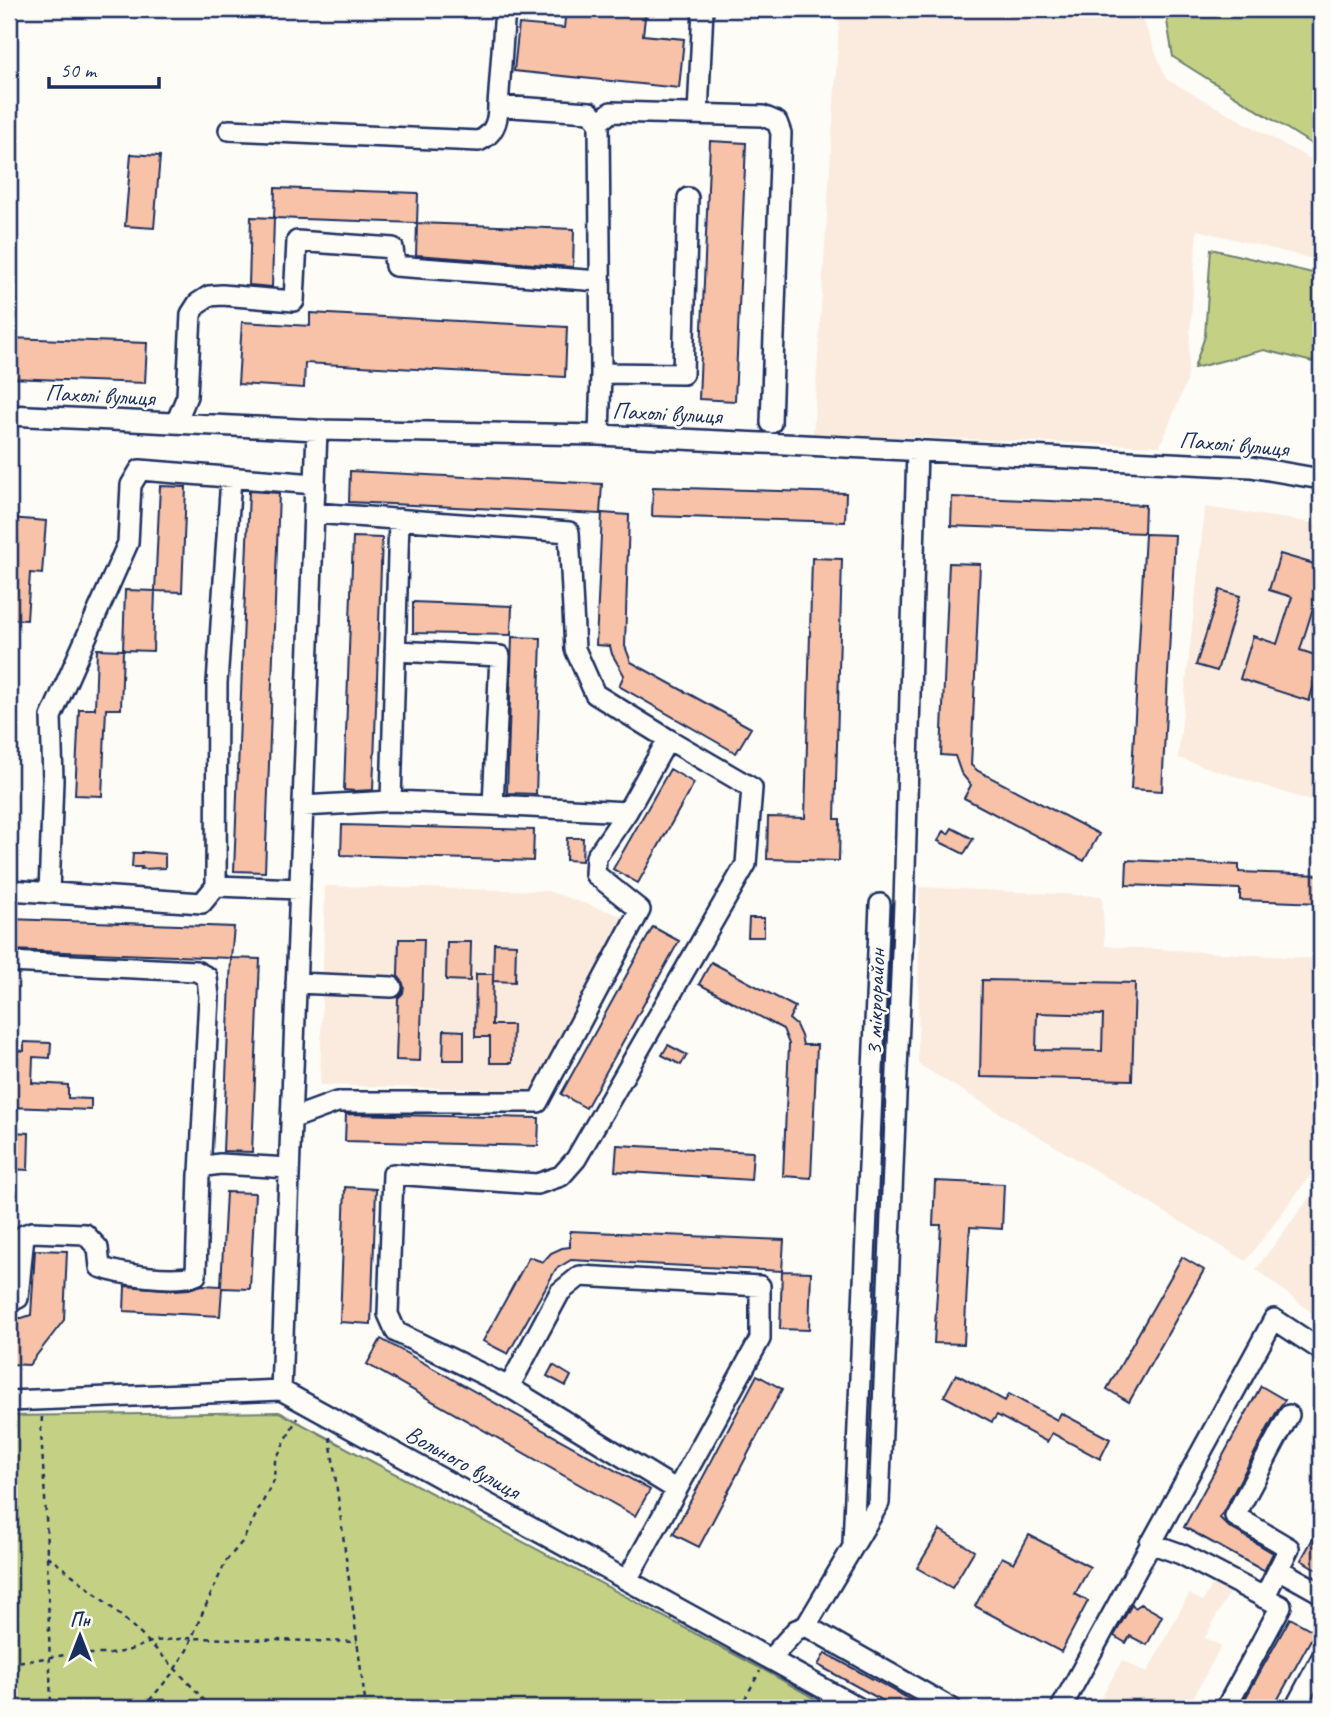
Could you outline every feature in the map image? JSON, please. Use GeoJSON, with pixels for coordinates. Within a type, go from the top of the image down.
{"type":"FeatureCollection","features":[{"type":"Feature","properties":{"kind":"street"},"geometry":{"type":"LineString","coordinates":[[229,130],[479,141],[487,137],[498,121],[505,9]]}},
{"type":"Feature","properties":{"kind":"street"},"geometry":{"type":"LineString","coordinates":[[698,114],[703,9]]}},
{"type":"Feature","properties":{"kind":"street"},"geometry":{"type":"LineString","coordinates":[[498,106],[590,112],[599,122],[599,435]]}},
{"type":"Feature","properties":{"kind":"street"},"geometry":{"type":"LineString","coordinates":[[599,122],[611,112],[763,116],[777,122],[782,133],[771,424]]}},
{"type":"Feature","properties":{"kind":"street"},"geometry":{"type":"LineString","coordinates":[[601,373],[683,374],[688,198]]}},
{"type":"Feature","properties":{"kind":"street"},"geometry":{"type":"LineString","coordinates":[[176,423],[187,396],[191,314],[198,303],[209,296],[222,295],[294,300],[297,241],[393,247],[395,266],[600,281]]}},
{"type":"Feature","properties":{"kind":"street","name":"Пахолі вулиця"},"geometry":{"type":"LineString","coordinates":[[9,415],[317,430],[599,435],[917,450],[1251,467],[1321,479]]}},
{"type":"Feature","properties":{"kind":"street"},"geometry":{"type":"LineString","coordinates":[[9,1401],[281,1390],[317,430]]}},
{"type":"Feature","properties":{"kind":"street","name":"3 мікрорайон"},"geometry":{"type":"LineString","coordinates":[[766,1664],[796,1630],[806,1626],[879,1503],[904,891],[917,450]]}},
{"type":"Feature","properties":{"kind":"street"},"geometry":{"type":"LineString","coordinates":[[49,893],[53,780],[51,717],[128,544],[131,485],[140,470],[315,484]]}},
{"type":"Feature","properties":{"kind":"street"},"geometry":{"type":"LineString","coordinates":[[9,890],[202,903],[216,886],[218,683],[231,478]]}},
{"type":"Feature","properties":{"kind":"street"},"geometry":{"type":"LineString","coordinates":[[314,513],[569,532],[575,649],[595,694],[752,788],[746,864],[576,1159],[561,1176],[537,1184],[393,1174],[388,1314],[396,1332],[509,1387],[677,1490]]}},
{"type":"Feature","properties":{"kind":"street"},"geometry":{"type":"LineString","coordinates":[[391,801],[399,519]]}},
{"type":"Feature","properties":{"kind":"street"},"geometry":{"type":"LineString","coordinates":[[395,651],[500,656],[494,805]]}},
{"type":"Feature","properties":{"kind":"street"},"geometry":{"type":"LineString","coordinates":[[291,1119],[337,1102],[538,1102],[640,910],[595,874],[596,857],[627,812],[668,739]]}},
{"type":"Feature","properties":{"kind":"street"},"geometry":{"type":"LineString","coordinates":[[303,806],[391,801],[627,812]]}},
{"type":"Feature","properties":{"kind":"street"},"geometry":{"type":"LineString","coordinates":[[216,886],[300,889]]}},
{"type":"Feature","properties":{"kind":"street","name":"3 мікрорайон"},"geometry":{"type":"LineString","coordinates":[[853,1549],[880,904]]}},
{"type":"Feature","properties":{"kind":"street"},"geometry":{"type":"LineString","coordinates":[[9,961],[196,971],[207,977],[209,997],[196,1275],[152,1276],[113,1272],[100,1267],[99,1248],[85,1234],[32,1232],[24,1235],[18,1298],[9,1301]]}},
{"type":"Feature","properties":{"kind":"street"},"geometry":{"type":"LineString","coordinates":[[296,983],[392,987]]}},
{"type":"Feature","properties":{"kind":"street"},"geometry":{"type":"LineString","coordinates":[[200,1173],[206,1166],[220,1164],[289,1168]]}},
{"type":"Feature","properties":{"kind":"street"},"geometry":{"type":"LineString","coordinates":[[509,1387],[560,1292],[580,1276],[760,1286],[760,1339],[627,1580]]}},
{"type":"Feature","properties":{"kind":"street"},"geometry":{"type":"LineString","coordinates":[[1061,1708],[1274,1319],[1321,1350]]}},
{"type":"Feature","properties":{"kind":"street","name":"Вольного вулиця"},"geometry":{"type":"LineString","coordinates":[[281,1390],[627,1580],[766,1664],[859,1708]]}},
{"type":"Feature","properties":{"kind":"street"},"geometry":{"type":"LineString","coordinates":[[1264,1598],[1289,1548],[1236,1516],[1289,1415]]}},
{"type":"Feature","properties":{"kind":"street"},"geometry":{"type":"LineString","coordinates":[[1150,1543],[1181,1554],[1280,1606],[1226,1708]]}},
{"type":"Feature","properties":{"kind":"street"},"geometry":{"type":"LineString","coordinates":[[1278,1569],[1321,1593]]}},
{"type":"Feature","properties":{"kind":"street"},"geometry":{"type":"LineString","coordinates":[[806,1626],[951,1708]]}},
{"type":"Feature","properties":{"kind":"street"},"geometry":{"type":"LineString","coordinates":[[1295,1708],[1321,1659]]}},
{"type":"Feature","properties":{"kind":"path"},"geometry":{"type":"LineString","coordinates":[[43,1399],[41,1431],[51,1708]]}},
{"type":"Feature","properties":{"kind":"path"},"geometry":{"type":"LineString","coordinates":[[143,1708],[171,1675],[187,1650],[226,1561],[242,1542],[274,1480],[275,1461],[298,1416]]}},
{"type":"Feature","properties":{"kind":"path"},"geometry":{"type":"LineString","coordinates":[[330,1436],[366,1708]]}},
{"type":"Feature","properties":{"kind":"path"},"geometry":{"type":"LineString","coordinates":[[47,1556],[103,1599],[176,1669],[211,1708]]}},
{"type":"Feature","properties":{"kind":"path"},"geometry":{"type":"LineString","coordinates":[[9,1662],[72,1654],[110,1654],[155,1641],[191,1638],[357,1642]]}},
{"type":"Feature","properties":{"kind":"path"},"geometry":{"type":"LineString","coordinates":[[740,1708],[766,1664]]}},
{"type":"Feature","properties":{"kind":"shaded area"},"geometry":{"type":"Polygon","coordinates":[[[840,9],[1122,9],[1140,12],[1166,79],[1321,165],[1321,261],[1197,230],[1187,381],[1160,446],[813,434],[840,9]]]}},
{"type":"Feature","properties":{"kind":"shaded area"},"geometry":{"type":"Polygon","coordinates":[[[1205,507],[1308,522],[1321,527],[1321,791],[1317,803],[1178,758],[1205,507]]]}},
{"type":"Feature","properties":{"kind":"shaded area"},"geometry":{"type":"Polygon","coordinates":[[[325,886],[548,891],[625,917],[532,1091],[320,1085],[325,886]]]}},
{"type":"Feature","properties":{"kind":"shaded area"},"geometry":{"type":"Polygon","coordinates":[[[919,887],[1102,896],[1105,946],[1321,959],[1321,1161],[1246,1261],[918,1064],[919,887]]]}},
{"type":"Feature","properties":{"kind":"shaded area"},"geometry":{"type":"Polygon","coordinates":[[[1321,1182],[1321,1320],[1256,1269],[1321,1182]]]}},
{"type":"Feature","properties":{"kind":"shaded area"},"geometry":{"type":"Polygon","coordinates":[[[1217,1576],[1233,1585],[1205,1638],[1221,1646],[1188,1708],[1096,1708],[1122,1660],[1147,1673],[1189,1594],[1203,1601],[1217,1576]]]}},
{"type":"Feature","properties":{"kind":"green space"},"geometry":{"type":"Polygon","coordinates":[[[1165,9],[1321,9],[1321,150],[1173,57],[1165,9]]]}},
{"type":"Feature","properties":{"kind":"green space"},"geometry":{"type":"Polygon","coordinates":[[[1211,249],[1321,275],[1321,364],[1264,350],[1194,368],[1205,336],[1211,249]]]}},
{"type":"Feature","properties":{"kind":"green space"},"geometry":{"type":"Polygon","coordinates":[[[279,1412],[831,1708],[9,1708],[9,1416],[279,1412]]]}},
{"type":"Feature","properties":{"kind":"building"},"geometry":{"type":"Polygon","coordinates":[[[566,9],[646,9],[643,35],[684,39],[679,88],[514,71],[519,24],[564,28],[566,9]]]}},
{"type":"Feature","properties":{"kind":"building"},"geometry":{"type":"Polygon","coordinates":[[[710,141],[746,143],[735,401],[699,399],[710,141]]]}},
{"type":"Feature","properties":{"kind":"building"},"geometry":{"type":"Polygon","coordinates":[[[131,154],[160,156],[154,228],[125,226],[131,154]]]}},
{"type":"Feature","properties":{"kind":"building"},"geometry":{"type":"Polygon","coordinates":[[[275,188],[418,193],[417,223],[274,218],[275,188]]]}},
{"type":"Feature","properties":{"kind":"building"},"geometry":{"type":"Polygon","coordinates":[[[251,217],[274,218],[272,287],[249,285],[251,217]]]}},
{"type":"Feature","properties":{"kind":"building"},"geometry":{"type":"Polygon","coordinates":[[[417,223],[574,229],[573,267],[416,255],[417,223]]]}},
{"type":"Feature","properties":{"kind":"building"},"geometry":{"type":"Polygon","coordinates":[[[310,313],[567,327],[565,377],[305,363],[304,388],[238,384],[242,322],[310,326],[310,313]]]}},
{"type":"Feature","properties":{"kind":"building"},"geometry":{"type":"Polygon","coordinates":[[[9,338],[147,343],[145,383],[9,378],[9,338]]]}},
{"type":"Feature","properties":{"kind":"building"},"geometry":{"type":"Polygon","coordinates":[[[350,471],[602,484],[600,514],[349,502],[350,471]]]}},
{"type":"Feature","properties":{"kind":"building"},"geometry":{"type":"Polygon","coordinates":[[[160,486],[186,487],[182,592],[155,591],[160,486]]]}},
{"type":"Feature","properties":{"kind":"building"},"geometry":{"type":"Polygon","coordinates":[[[653,487],[846,493],[845,522],[652,516],[653,487]]]}},
{"type":"Feature","properties":{"kind":"building"},"geometry":{"type":"Polygon","coordinates":[[[249,491],[279,493],[265,872],[234,871],[249,491]]]}},
{"type":"Feature","properties":{"kind":"building"},"geometry":{"type":"Polygon","coordinates":[[[952,497],[1145,505],[1144,533],[951,526],[952,497]]]}},
{"type":"Feature","properties":{"kind":"building"},"geometry":{"type":"Polygon","coordinates":[[[602,513],[629,515],[625,646],[631,662],[751,728],[736,753],[619,686],[624,675],[610,646],[596,645],[602,513]]]}},
{"type":"Feature","properties":{"kind":"building"},"geometry":{"type":"Polygon","coordinates":[[[10,518],[46,521],[42,574],[30,573],[27,620],[9,619],[10,518]]]}},
{"type":"Feature","properties":{"kind":"building"},"geometry":{"type":"Polygon","coordinates":[[[1145,534],[1175,535],[1162,791],[1131,789],[1145,534]]]}},
{"type":"Feature","properties":{"kind":"building"},"geometry":{"type":"Polygon","coordinates":[[[353,537],[382,538],[373,790],[355,791],[344,790],[353,537]]]}},
{"type":"Feature","properties":{"kind":"building"},"geometry":{"type":"Polygon","coordinates":[[[1280,554],[1321,566],[1321,611],[1313,608],[1300,650],[1321,657],[1309,701],[1240,679],[1253,636],[1277,644],[1292,597],[1269,590],[1280,554]]]}},
{"type":"Feature","properties":{"kind":"building"},"geometry":{"type":"Polygon","coordinates":[[[812,558],[842,559],[835,819],[840,819],[839,861],[767,859],[768,817],[805,818],[812,558]]]}},
{"type":"Feature","properties":{"kind":"building"},"geometry":{"type":"Polygon","coordinates":[[[949,563],[980,564],[971,765],[1099,834],[1084,861],[964,798],[971,785],[961,773],[955,756],[941,755],[949,563]]]}},
{"type":"Feature","properties":{"kind":"building"},"geometry":{"type":"Polygon","coordinates":[[[125,590],[155,591],[153,651],[123,650],[125,590]]]}},
{"type":"Feature","properties":{"kind":"building"},"geometry":{"type":"Polygon","coordinates":[[[1220,590],[1240,596],[1217,671],[1196,665],[1220,590]]]}},
{"type":"Feature","properties":{"kind":"building"},"geometry":{"type":"Polygon","coordinates":[[[413,602],[512,606],[511,635],[413,633],[413,602]]]}},
{"type":"Feature","properties":{"kind":"building"},"geometry":{"type":"Polygon","coordinates":[[[512,637],[541,638],[536,794],[507,793],[512,637]]]}},
{"type":"Feature","properties":{"kind":"building"},"geometry":{"type":"Polygon","coordinates":[[[97,649],[123,650],[121,709],[106,709],[102,796],[75,795],[79,709],[95,709],[97,649]]]}},
{"type":"Feature","properties":{"kind":"building"},"geometry":{"type":"Polygon","coordinates":[[[670,769],[694,783],[638,883],[613,869],[670,769]]]}},
{"type":"Feature","properties":{"kind":"building"},"geometry":{"type":"Polygon","coordinates":[[[342,825],[534,830],[533,861],[341,855],[342,825]]]}},
{"type":"Feature","properties":{"kind":"building"},"geometry":{"type":"Polygon","coordinates":[[[952,828],[973,839],[964,854],[938,841],[944,831],[948,834],[952,828]]]}},
{"type":"Feature","properties":{"kind":"building"},"geometry":{"type":"Polygon","coordinates":[[[567,838],[583,838],[582,861],[566,860],[567,838]]]}},
{"type":"Feature","properties":{"kind":"building"},"geometry":{"type":"Polygon","coordinates":[[[133,853],[165,854],[165,868],[132,867],[133,853]]]}},
{"type":"Feature","properties":{"kind":"building"},"geometry":{"type":"Polygon","coordinates":[[[1127,860],[1239,865],[1239,872],[1321,875],[1321,903],[1240,900],[1240,889],[1126,885],[1127,860]]]}},
{"type":"Feature","properties":{"kind":"building"},"geometry":{"type":"Polygon","coordinates":[[[749,918],[764,918],[764,937],[748,937],[749,918]]]}},
{"type":"Feature","properties":{"kind":"building"},"geometry":{"type":"Polygon","coordinates":[[[9,919],[234,927],[231,958],[9,950],[9,919]]]}},
{"type":"Feature","properties":{"kind":"building"},"geometry":{"type":"Polygon","coordinates":[[[653,927],[679,941],[586,1108],[561,1094],[653,927]]]}},
{"type":"Feature","properties":{"kind":"building"},"geometry":{"type":"Polygon","coordinates":[[[399,939],[424,939],[420,1061],[396,1060],[398,998],[404,987],[398,976],[399,939]]]}},
{"type":"Feature","properties":{"kind":"building"},"geometry":{"type":"Polygon","coordinates":[[[447,942],[471,942],[470,981],[446,980],[447,942]]]}},
{"type":"Feature","properties":{"kind":"building"},"geometry":{"type":"Polygon","coordinates":[[[494,943],[516,944],[515,982],[493,981],[494,943]]]}},
{"type":"Feature","properties":{"kind":"building"},"geometry":{"type":"Polygon","coordinates":[[[231,958],[260,959],[252,1152],[223,1151],[231,958]]]}},
{"type":"Feature","properties":{"kind":"building"},"geometry":{"type":"Polygon","coordinates":[[[711,962],[795,1007],[789,1019],[796,1025],[803,1045],[817,1045],[811,1178],[783,1176],[789,1044],[783,1029],[699,984],[711,962]]]}},
{"type":"Feature","properties":{"kind":"building"},"geometry":{"type":"Polygon","coordinates":[[[476,974],[493,974],[492,1025],[513,1025],[512,1063],[490,1063],[490,1037],[475,1037],[476,974]]]}},
{"type":"Feature","properties":{"kind":"building"},"geometry":{"type":"Polygon","coordinates":[[[982,980],[1135,983],[1132,1080],[980,1077],[982,980]],[[1037,1013],[1036,1050],[1102,1051],[1103,1015],[1037,1013]]]}},
{"type":"Feature","properties":{"kind":"building"},"geometry":{"type":"Polygon","coordinates":[[[444,1030],[464,1031],[464,1060],[443,1060],[444,1030]]]}},
{"type":"Feature","properties":{"kind":"building"},"geometry":{"type":"Polygon","coordinates":[[[24,1042],[51,1043],[50,1058],[33,1057],[32,1083],[68,1085],[68,1098],[91,1099],[91,1110],[9,1107],[12,1050],[24,1051],[24,1042]]]}},
{"type":"Feature","properties":{"kind":"building"},"geometry":{"type":"Polygon","coordinates":[[[668,1045],[687,1055],[681,1065],[662,1055],[668,1045]]]}},
{"type":"Feature","properties":{"kind":"building"},"geometry":{"type":"Polygon","coordinates":[[[346,1114],[539,1118],[538,1146],[345,1141],[346,1114]]]}},
{"type":"Feature","properties":{"kind":"building"},"geometry":{"type":"Polygon","coordinates":[[[12,1132],[29,1133],[28,1170],[10,1169],[12,1132]]]}},
{"type":"Feature","properties":{"kind":"building"},"geometry":{"type":"Polygon","coordinates":[[[617,1145],[753,1152],[751,1180],[615,1171],[617,1145]]]}},
{"type":"Feature","properties":{"kind":"building"},"geometry":{"type":"Polygon","coordinates":[[[935,1181],[1004,1184],[1002,1229],[970,1227],[964,1344],[934,1343],[941,1225],[933,1225],[935,1181]]]}},
{"type":"Feature","properties":{"kind":"building"},"geometry":{"type":"Polygon","coordinates":[[[345,1187],[376,1189],[371,1324],[340,1322],[345,1187]]]}},
{"type":"Feature","properties":{"kind":"building"},"geometry":{"type":"Polygon","coordinates":[[[226,1192],[255,1193],[250,1289],[222,1288],[220,1316],[124,1311],[125,1286],[175,1290],[202,1285],[221,1286],[226,1192]]]}},
{"type":"Feature","properties":{"kind":"building"},"geometry":{"type":"Polygon","coordinates":[[[570,1231],[784,1240],[782,1271],[571,1260],[556,1269],[508,1354],[483,1341],[529,1257],[543,1262],[551,1253],[570,1247],[570,1231]]]}},
{"type":"Feature","properties":{"kind":"building"},"geometry":{"type":"Polygon","coordinates":[[[35,1250],[67,1251],[64,1320],[29,1365],[9,1364],[9,1318],[31,1315],[35,1250]]]}},
{"type":"Feature","properties":{"kind":"building"},"geometry":{"type":"Polygon","coordinates":[[[1182,1257],[1204,1270],[1129,1402],[1107,1389],[1182,1257]]]}},
{"type":"Feature","properties":{"kind":"building"},"geometry":{"type":"Polygon","coordinates":[[[782,1271],[811,1272],[809,1330],[780,1329],[782,1271]]]}},
{"type":"Feature","properties":{"kind":"building"},"geometry":{"type":"Polygon","coordinates":[[[381,1339],[650,1490],[635,1516],[367,1364],[381,1339]]]}},
{"type":"Feature","properties":{"kind":"building"},"geometry":{"type":"Polygon","coordinates":[[[553,1365],[571,1376],[566,1386],[547,1376],[553,1365]]]}},
{"type":"Feature","properties":{"kind":"building"},"geometry":{"type":"Polygon","coordinates":[[[956,1374],[1005,1401],[1009,1394],[1057,1420],[1061,1413],[1110,1439],[1100,1459],[1052,1433],[1047,1442],[997,1415],[992,1422],[944,1396],[956,1374]]]}},
{"type":"Feature","properties":{"kind":"building"},"geometry":{"type":"Polygon","coordinates":[[[757,1375],[782,1389],[699,1547],[673,1534],[757,1375]]]}},
{"type":"Feature","properties":{"kind":"building"},"geometry":{"type":"Polygon","coordinates":[[[1261,1386],[1285,1400],[1220,1518],[1229,1527],[1273,1553],[1264,1571],[1184,1527],[1261,1386]]]}},
{"type":"Feature","properties":{"kind":"building"},"geometry":{"type":"Polygon","coordinates":[[[1321,1524],[1321,1572],[1301,1560],[1321,1524]]]}},
{"type":"Feature","properties":{"kind":"building"},"geometry":{"type":"Polygon","coordinates":[[[940,1530],[974,1551],[952,1588],[917,1568],[940,1530]]]}},
{"type":"Feature","properties":{"kind":"building"},"geometry":{"type":"Polygon","coordinates":[[[1029,1535],[1090,1567],[1075,1594],[1088,1601],[1061,1652],[975,1606],[1002,1557],[1014,1563],[1029,1535]]]}},
{"type":"Feature","properties":{"kind":"building"},"geometry":{"type":"Polygon","coordinates":[[[1132,1604],[1135,1608],[1141,1604],[1162,1616],[1147,1645],[1130,1636],[1126,1643],[1114,1636],[1132,1604]]]}},
{"type":"Feature","properties":{"kind":"building"},"geometry":{"type":"Polygon","coordinates":[[[1290,1618],[1315,1632],[1273,1708],[1240,1708],[1290,1618]]]}},
{"type":"Feature","properties":{"kind":"building"},"geometry":{"type":"Polygon","coordinates":[[[825,1653],[923,1708],[896,1708],[818,1665],[825,1653]]]}}]}
